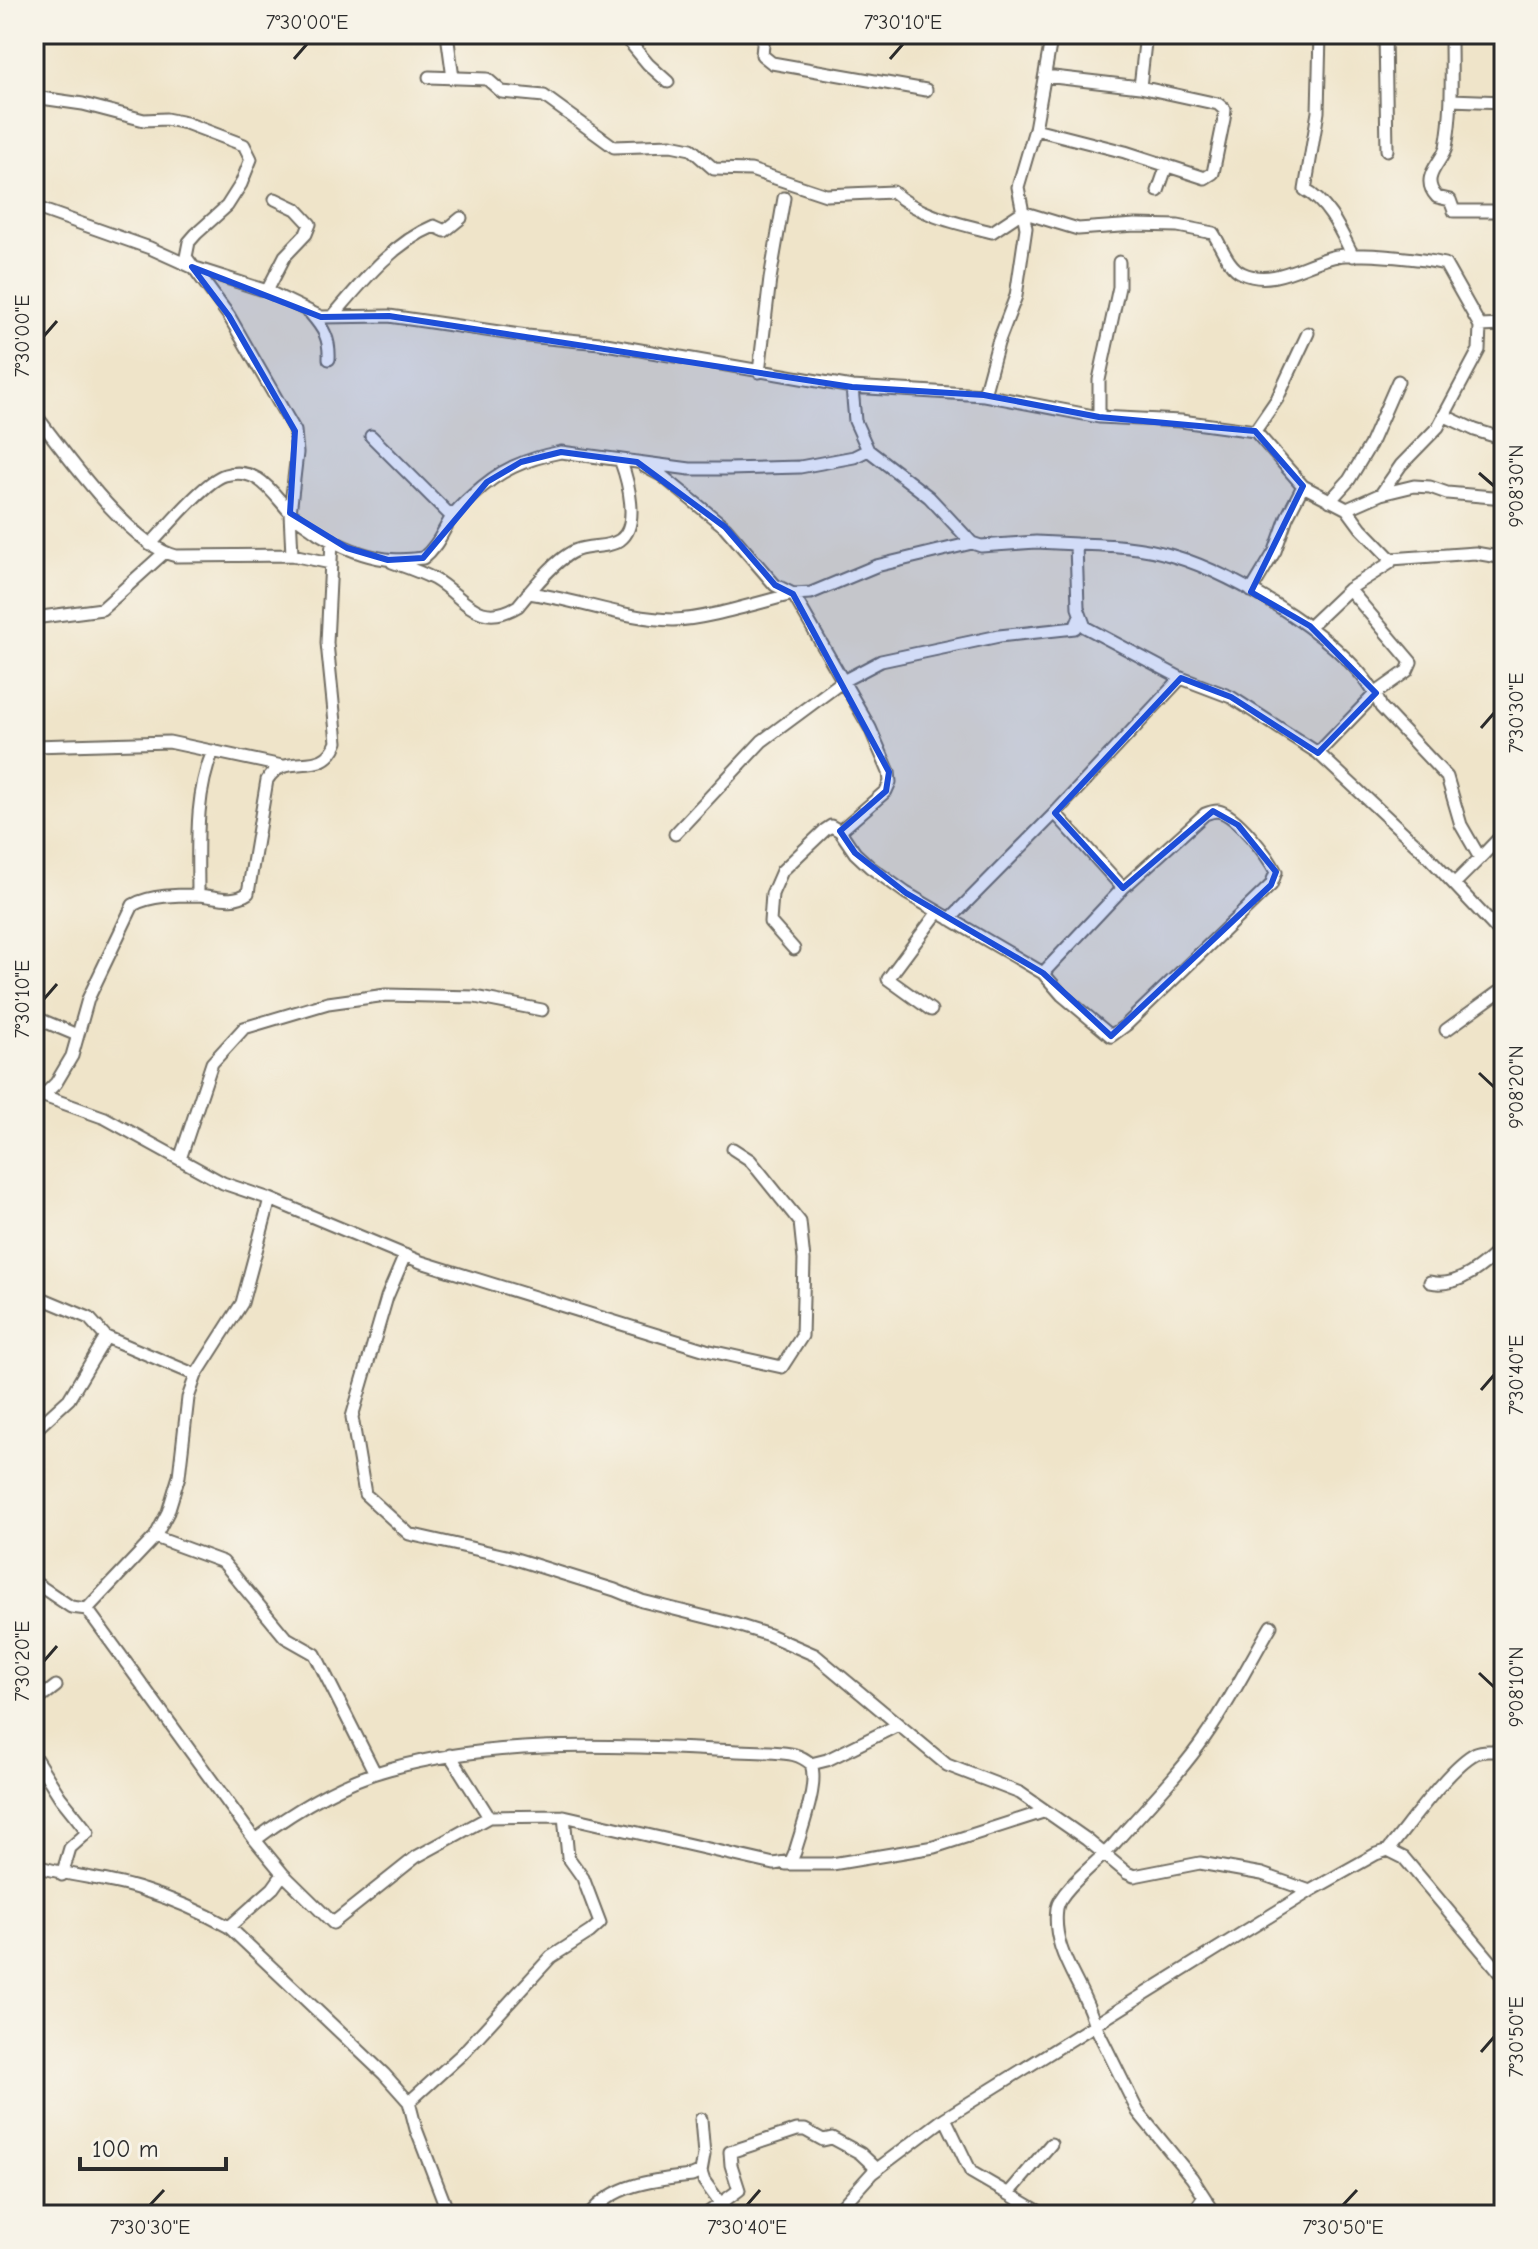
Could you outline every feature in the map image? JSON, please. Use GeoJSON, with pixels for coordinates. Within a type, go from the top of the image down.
{"type":"FeatureCollection","features":[{"type":"Feature","properties":{"kind":"street"},"geometry":{"type":"LineString","coordinates":[[447,34],[453,78]]}},
{"type":"Feature","properties":{"kind":"street"},"geometry":{"type":"LineString","coordinates":[[623,34],[668,82]]}},
{"type":"Feature","properties":{"kind":"street"},"geometry":{"type":"LineString","coordinates":[[764,34],[762,55],[772,63],[926,90]]}},
{"type":"Feature","properties":{"kind":"street"},"geometry":{"type":"LineString","coordinates":[[984,395],[998,343],[1016,296],[1026,228],[1018,187],[1035,129],[1052,34]]}},
{"type":"Feature","properties":{"kind":"street"},"geometry":{"type":"LineString","coordinates":[[1140,87],[1146,34]]}},
{"type":"Feature","properties":{"kind":"street"},"geometry":{"type":"LineString","coordinates":[[1320,34],[1318,112],[1305,190],[1328,211],[1353,256]]}},
{"type":"Feature","properties":{"kind":"street"},"geometry":{"type":"LineString","coordinates":[[1385,34],[1387,150]]}},
{"type":"Feature","properties":{"kind":"street"},"geometry":{"type":"LineString","coordinates":[[1451,34],[1451,100],[1446,150],[1433,168],[1433,193],[1450,200],[1454,211],[1504,211]]}},
{"type":"Feature","properties":{"kind":"street"},"geometry":{"type":"LineString","coordinates":[[1035,129],[1125,152],[1205,178],[1213,173],[1225,110],[1218,104],[1140,87],[1045,76]]}},
{"type":"Feature","properties":{"kind":"street"},"geometry":{"type":"LineString","coordinates":[[429,77],[487,79],[502,92],[544,96],[614,147],[671,145],[691,149],[714,169],[751,170],[826,195],[893,192],[907,205],[934,216],[992,232],[1022,212]]}},
{"type":"Feature","properties":{"kind":"street"},"geometry":{"type":"LineString","coordinates":[[34,97],[83,104],[144,120],[175,121],[244,145],[251,159],[241,184],[227,206],[189,242],[186,257],[229,316],[295,431],[297,453],[290,513],[292,555]]}},
{"type":"Feature","properties":{"kind":"street"},"geometry":{"type":"LineString","coordinates":[[1451,100],[1504,102]]}},
{"type":"Feature","properties":{"kind":"street"},"geometry":{"type":"LineString","coordinates":[[1158,191],[1167,165]]}},
{"type":"Feature","properties":{"kind":"street"},"geometry":{"type":"LineString","coordinates":[[759,372],[784,198]]}},
{"type":"Feature","properties":{"kind":"street"},"geometry":{"type":"LineString","coordinates":[[267,291],[285,256],[306,234],[310,224],[296,209],[275,199]]}},
{"type":"Feature","properties":{"kind":"street"},"geometry":{"type":"LineString","coordinates":[[34,207],[150,248],[192,267],[267,291],[321,317],[389,316],[600,343],[852,387],[984,395],[1099,417],[1181,421],[1255,431],[1303,486],[1347,509],[1391,559]]}},
{"type":"Feature","properties":{"kind":"street"},"geometry":{"type":"LineString","coordinates":[[1022,212],[1078,229],[1164,225],[1213,233],[1233,268],[1258,277],[1290,274],[1333,258],[1353,256],[1445,264],[1480,326],[1479,350],[1438,427],[1401,465],[1381,494]]}},
{"type":"Feature","properties":{"kind":"street"},"geometry":{"type":"LineString","coordinates":[[333,316],[357,288],[413,235],[434,226],[445,231],[461,218]]}},
{"type":"Feature","properties":{"kind":"street"},"geometry":{"type":"LineString","coordinates":[[1099,417],[1099,380],[1119,287],[1119,262]]}},
{"type":"Feature","properties":{"kind":"street"},"geometry":{"type":"LineString","coordinates":[[310,314],[327,336],[329,359]]}},
{"type":"Feature","properties":{"kind":"street"},"geometry":{"type":"LineString","coordinates":[[1480,326],[1504,325]]}},
{"type":"Feature","properties":{"kind":"street"},"geometry":{"type":"LineString","coordinates":[[1255,431],[1277,399],[1308,333]]}},
{"type":"Feature","properties":{"kind":"street"},"geometry":{"type":"LineString","coordinates":[[1330,501],[1349,480],[1370,445],[1398,381]]}},
{"type":"Feature","properties":{"kind":"street"},"geometry":{"type":"LineString","coordinates":[[852,387],[855,421],[868,450],[929,497],[972,543],[981,546],[1036,542],[1125,546],[1174,556],[1221,574],[1310,626],[1344,656],[1376,693],[1381,707],[1447,777],[1461,825],[1480,858]]}},
{"type":"Feature","properties":{"kind":"street"},"geometry":{"type":"LineString","coordinates":[[34,413],[83,474],[150,545],[164,553],[176,556],[292,555],[331,563]]}},
{"type":"Feature","properties":{"kind":"street"},"geometry":{"type":"LineString","coordinates":[[1445,416],[1504,439]]}},
{"type":"Feature","properties":{"kind":"street"},"geometry":{"type":"LineString","coordinates":[[371,436],[452,517]]}},
{"type":"Feature","properties":{"kind":"street"},"geometry":{"type":"LineString","coordinates":[[388,560],[423,558],[441,539],[452,517],[487,482],[521,462],[561,452],[690,469],[800,467],[854,457],[868,450]]}},
{"type":"Feature","properties":{"kind":"street"},"geometry":{"type":"LineString","coordinates":[[150,545],[208,485],[223,475],[240,473],[257,477],[270,487],[290,513],[332,540],[435,580],[470,609],[481,612],[509,611],[518,606],[565,556],[620,541],[630,529],[630,487],[621,462]]}},
{"type":"Feature","properties":{"kind":"street"},"geometry":{"type":"LineString","coordinates":[[637,462],[661,475],[725,527],[775,585],[793,594],[870,728],[889,772],[890,782],[886,791],[840,831]]}},
{"type":"Feature","properties":{"kind":"street"},"geometry":{"type":"LineString","coordinates":[[1251,591],[1275,551],[1287,517],[1303,486]]}},
{"type":"Feature","properties":{"kind":"street"},"geometry":{"type":"LineString","coordinates":[[1347,509],[1381,494],[1414,486],[1447,493],[1504,498]]}},
{"type":"Feature","properties":{"kind":"street"},"geometry":{"type":"LineString","coordinates":[[36,1094],[46,1093],[56,1083],[72,1056],[88,999],[133,905],[145,899],[198,895],[234,900],[248,893],[267,780],[273,770],[282,766],[320,762],[332,754],[337,742],[327,643],[332,540]]}},
{"type":"Feature","properties":{"kind":"street"},"geometry":{"type":"LineString","coordinates":[[528,593],[559,597],[623,614],[673,620],[793,594],[811,593],[876,566],[972,543]]}},
{"type":"Feature","properties":{"kind":"street"},"geometry":{"type":"LineString","coordinates":[[1076,544],[1080,616],[1085,627],[1181,678],[1231,697],[1318,753],[1373,803],[1504,937]]}},
{"type":"Feature","properties":{"kind":"street"},"geometry":{"type":"LineString","coordinates":[[34,618],[102,609],[164,553]]}},
{"type":"Feature","properties":{"kind":"street"},"geometry":{"type":"LineString","coordinates":[[1391,559],[1475,553],[1504,558]]}},
{"type":"Feature","properties":{"kind":"street"},"geometry":{"type":"LineString","coordinates":[[1310,626],[1349,589],[1390,563],[1391,559]]}},
{"type":"Feature","properties":{"kind":"street"},"geometry":{"type":"LineString","coordinates":[[1318,753],[1376,693],[1407,671],[1411,662],[1349,589]]}},
{"type":"Feature","properties":{"kind":"street"},"geometry":{"type":"LineString","coordinates":[[675,834],[762,741],[843,681],[881,661],[999,636],[1075,628],[1080,616]]}},
{"type":"Feature","properties":{"kind":"street"},"geometry":{"type":"LineString","coordinates":[[950,919],[1055,813],[1181,678]]}},
{"type":"Feature","properties":{"kind":"street"},"geometry":{"type":"LineString","coordinates":[[34,746],[169,742],[282,766]]}},
{"type":"Feature","properties":{"kind":"street"},"geometry":{"type":"LineString","coordinates":[[198,895],[198,829],[205,771],[213,751]]}},
{"type":"Feature","properties":{"kind":"street"},"geometry":{"type":"LineString","coordinates":[[794,949],[770,922],[772,894],[782,871],[815,836],[831,826],[840,831],[855,853],[870,867],[938,912],[1043,973],[1062,995],[1111,1036],[1271,885],[1276,872],[1270,861],[1229,816],[1213,811],[1205,814],[1123,888],[1043,973]]}},
{"type":"Feature","properties":{"kind":"street"},"geometry":{"type":"LineString","coordinates":[[1055,813],[1123,888]]}},
{"type":"Feature","properties":{"kind":"street"},"geometry":{"type":"LineString","coordinates":[[1454,884],[1504,833]]}},
{"type":"Feature","properties":{"kind":"street"},"geometry":{"type":"LineString","coordinates":[[931,1010],[888,979],[938,912]]}},
{"type":"Feature","properties":{"kind":"street"},"geometry":{"type":"LineString","coordinates":[[1446,1030],[1504,988]]}},
{"type":"Feature","properties":{"kind":"street"},"geometry":{"type":"LineString","coordinates":[[180,1159],[212,1063],[244,1028],[328,1003],[386,995],[475,997],[542,1010]]}},
{"type":"Feature","properties":{"kind":"street"},"geometry":{"type":"LineString","coordinates":[[34,1017],[77,1035]]}},
{"type":"Feature","properties":{"kind":"street"},"geometry":{"type":"LineString","coordinates":[[36,1094],[105,1118],[223,1183],[270,1199],[405,1255],[706,1350],[782,1367],[802,1336],[804,1260],[800,1222],[750,1160],[733,1149]]}},
{"type":"Feature","properties":{"kind":"street"},"geometry":{"type":"LineString","coordinates":[[87,1609],[155,1537],[168,1512],[179,1476],[188,1398],[196,1375],[242,1303],[270,1199]]}},
{"type":"Feature","properties":{"kind":"street"},"geometry":{"type":"LineString","coordinates":[[1430,1282],[1449,1283],[1483,1266],[1504,1246]]}},
{"type":"Feature","properties":{"kind":"street"},"geometry":{"type":"LineString","coordinates":[[405,1255],[387,1297],[352,1417],[365,1494],[409,1534],[506,1556],[642,1601],[769,1635],[815,1655],[947,1765],[1009,1786],[1134,1876],[1200,1863],[1262,1874],[1310,1891]]}},
{"type":"Feature","properties":{"kind":"street"},"geometry":{"type":"LineString","coordinates":[[34,1295],[89,1318],[106,1337],[196,1375]]}},
{"type":"Feature","properties":{"kind":"street"},"geometry":{"type":"LineString","coordinates":[[34,1431],[69,1399],[106,1337]]}},
{"type":"Feature","properties":{"kind":"street"},"geometry":{"type":"LineString","coordinates":[[155,1537],[223,1562],[285,1637],[315,1654],[375,1773]]}},
{"type":"Feature","properties":{"kind":"street"},"geometry":{"type":"LineString","coordinates":[[34,1582],[71,1607],[87,1609],[255,1840],[283,1874],[333,1923],[416,1857],[489,1817],[564,1816],[774,1864],[832,1864],[934,1847],[1046,1811]]}},
{"type":"Feature","properties":{"kind":"street"},"geometry":{"type":"LineString","coordinates":[[1216,2215],[1192,2178],[1138,2112],[1066,1965],[1058,1942],[1057,1905],[1070,1888],[1106,1854],[1205,1738],[1271,1626]]}},
{"type":"Feature","properties":{"kind":"street"},"geometry":{"type":"LineString","coordinates":[[34,1703],[56,1686]]}},
{"type":"Feature","properties":{"kind":"street"},"geometry":{"type":"LineString","coordinates":[[811,1764],[827,1760],[898,1725]]}},
{"type":"Feature","properties":{"kind":"street"},"geometry":{"type":"LineString","coordinates":[[255,1840],[285,1818],[341,1787],[375,1773],[450,1755],[587,1746],[770,1752],[803,1757],[814,1771],[795,1852],[791,1861],[785,1864]]}},
{"type":"Feature","properties":{"kind":"street"},"geometry":{"type":"LineString","coordinates":[[834,2215],[877,2169],[945,2118],[1310,1891],[1388,1850],[1454,1771],[1474,1754],[1483,1750],[1494,1751]]}},
{"type":"Feature","properties":{"kind":"street"},"geometry":{"type":"LineString","coordinates":[[450,1755],[489,1817]]}},
{"type":"Feature","properties":{"kind":"street"},"geometry":{"type":"LineString","coordinates":[[34,1756],[60,1797],[88,1832],[70,1848],[62,1875]]}},
{"type":"Feature","properties":{"kind":"street"},"geometry":{"type":"LineString","coordinates":[[409,2102],[462,2054],[551,1957],[600,1923],[583,1878],[568,1857],[564,1816]]}},
{"type":"Feature","properties":{"kind":"street"},"geometry":{"type":"LineString","coordinates":[[1388,1850],[1404,1858],[1414,1868],[1501,1973]]}},
{"type":"Feature","properties":{"kind":"street"},"geometry":{"type":"LineString","coordinates":[[34,1865],[62,1875],[141,1889],[229,1927],[384,2074],[409,2102],[416,2129],[449,2215]]}},
{"type":"Feature","properties":{"kind":"street"},"geometry":{"type":"LineString","coordinates":[[229,1927],[273,1888],[283,1874]]}},
{"type":"Feature","properties":{"kind":"street"},"geometry":{"type":"LineString","coordinates":[[945,2118],[971,2172],[1045,2215]]}},
{"type":"Feature","properties":{"kind":"street"},"geometry":{"type":"LineString","coordinates":[[701,2119],[704,2155],[701,2172],[720,2203]]}},
{"type":"Feature","properties":{"kind":"street"},"geometry":{"type":"LineString","coordinates":[[705,2215],[739,2190],[730,2152],[787,2132],[805,2130],[823,2140],[832,2138],[860,2153],[877,2169]]}},
{"type":"Feature","properties":{"kind":"street"},"geometry":{"type":"LineString","coordinates":[[1009,2193],[1051,2144]]}},
{"type":"Feature","properties":{"kind":"street"},"geometry":{"type":"LineString","coordinates":[[589,2215],[615,2191],[701,2172]]}},
{"type":"Feature","properties":{"kind":"street"},"geometry":{"type":"LineString","coordinates":[[1191,2215],[1204,2197]]}},
{"type":"Feature","properties":{"kind":"highlighted area"},"geometry":{"type":"Polygon","coordinates":[[[192,267],[321,317],[389,316],[852,387],[984,395],[1099,417],[1255,431],[1303,486],[1251,592],[1310,626],[1376,693],[1318,753],[1231,697],[1181,678],[1055,813],[1123,888],[1213,811],[1238,825],[1276,872],[1271,885],[1111,1036],[1043,973],[906,893],[855,853],[840,831],[886,791],[889,772],[793,594],[775,585],[725,527],[637,462],[561,452],[521,462],[487,482],[423,558],[388,560],[347,548],[290,513],[295,431],[229,316],[192,267]]]}}]}
